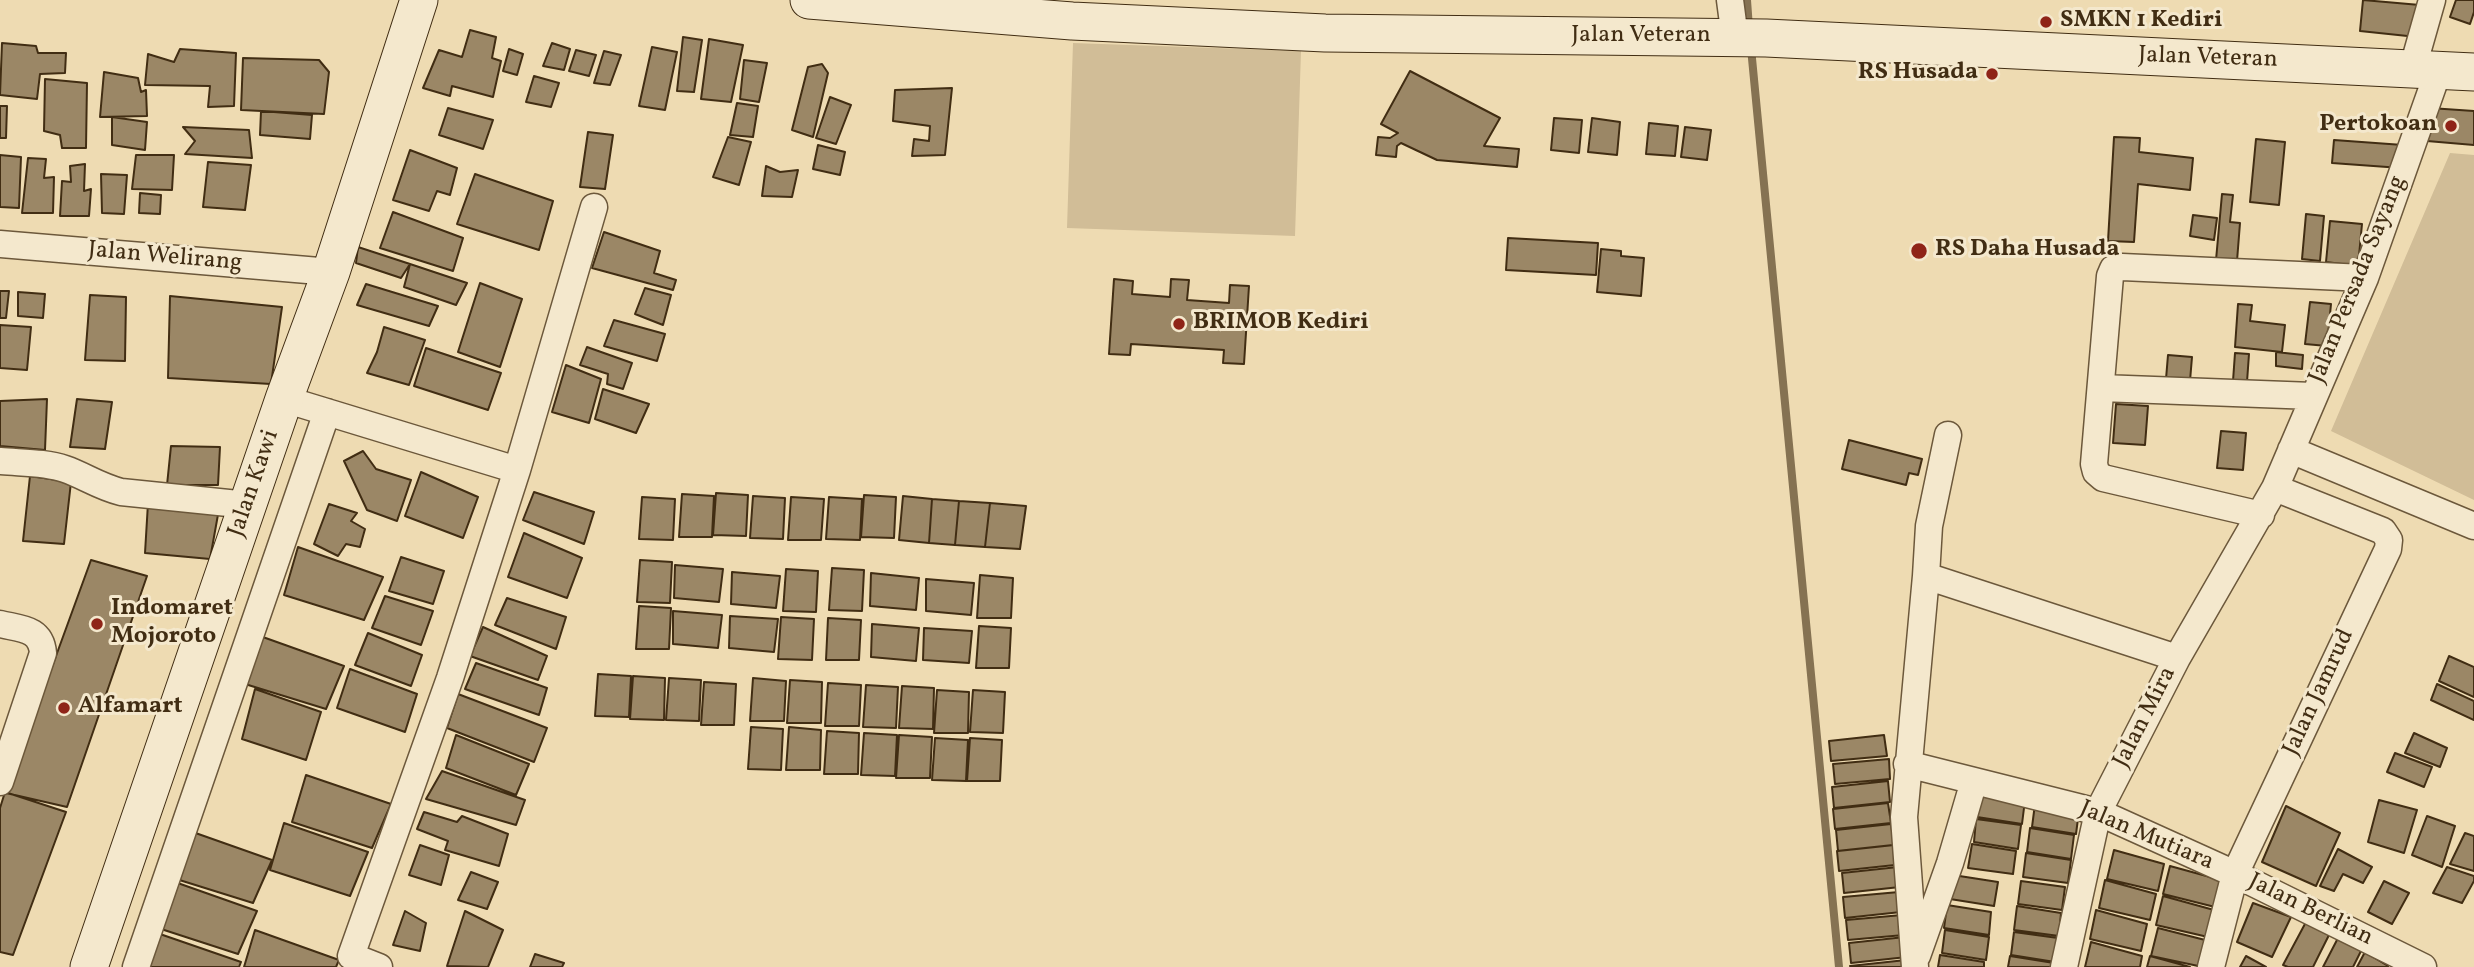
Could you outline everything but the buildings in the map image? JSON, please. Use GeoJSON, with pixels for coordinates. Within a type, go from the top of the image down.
{"type":"FeatureCollection","features":[{"type":"Feature","properties":{"kind":"main road","name":"Jalan Kawi"},"geometry":{"type":"LineString","coordinates":[[89,967],[247,505],[331,272],[419,0]]}},
{"type":"Feature","properties":{"kind":"main road","name":"Jalan Veteran"},"geometry":{"type":"LineString","coordinates":[[809,0],[1072,21],[1345,34],[1748,38],[2442,69]]}},
{"type":"Feature","properties":{"kind":"street"},"geometry":{"type":"LineString","coordinates":[[1730,0],[1748,38]]}},
{"type":"Feature","properties":{"kind":"street","name":"Jalan Persada Sayang"},"geometry":{"type":"LineString","coordinates":[[2275,488],[2365,278],[2442,69],[2432,0]]}},
{"type":"Feature","properties":{"kind":"street"},"geometry":{"type":"LineString","coordinates":[[379,967],[348,962],[450,678],[517,470],[594,206]]}},
{"type":"Feature","properties":{"kind":"street","name":"Jalan Welirang"},"geometry":{"type":"LineString","coordinates":[[0,244],[331,272]]}},
{"type":"Feature","properties":{"kind":"street"},"geometry":{"type":"LineString","coordinates":[[2261,515],[2103,478],[2096,472],[2094,464],[2109,280],[2113,269],[2122,267],[2365,278]]}},
{"type":"Feature","properties":{"kind":"street"},"geometry":{"type":"LineString","coordinates":[[2102,388],[2313,396]]}},
{"type":"Feature","properties":{"kind":"street"},"geometry":{"type":"LineString","coordinates":[[284,399],[517,470]]}},
{"type":"Feature","properties":{"kind":"street"},"geometry":{"type":"LineString","coordinates":[[136,967],[327,412]]}},
{"type":"Feature","properties":{"kind":"street"},"geometry":{"type":"LineString","coordinates":[[1915,965],[1903,817],[1929,526],[1948,435]]}},
{"type":"Feature","properties":{"kind":"street"},"geometry":{"type":"LineString","coordinates":[[2291,450],[2474,526]]}},
{"type":"Feature","properties":{"kind":"street"},"geometry":{"type":"LineString","coordinates":[[0,461],[54,466],[101,487],[121,492],[247,505]]}},
{"type":"Feature","properties":{"kind":"street","name":"Jalan Mira"},"geometry":{"type":"LineString","coordinates":[[2064,967],[2098,812],[2177,658],[2275,488]]}},
{"type":"Feature","properties":{"kind":"street","name":"Jalan Jamrud"},"geometry":{"type":"LineString","coordinates":[[2211,967],[2235,874],[2388,549],[2389,540],[2384,531],[2275,488]]}},
{"type":"Feature","properties":{"kind":"street"},"geometry":{"type":"LineString","coordinates":[[1926,576],[2177,658]]}},
{"type":"Feature","properties":{"kind":"street"},"geometry":{"type":"LineString","coordinates":[[0,624],[34,633],[42,642],[43,653],[0,782]]}},
{"type":"Feature","properties":{"kind":"street","name":"Jalan Mutiara"},"geometry":{"type":"LineString","coordinates":[[1907,764],[2098,812],[2235,874]]}},
{"type":"Feature","properties":{"kind":"street"},"geometry":{"type":"LineString","coordinates":[[1915,965],[1975,781]]}},
{"type":"Feature","properties":{"kind":"street","name":"Jalan Berlian"},"geometry":{"type":"LineString","coordinates":[[2235,874],[2423,967]]}},
{"type":"Feature","properties":{"kind":"shaded area"},"geometry":{"type":"Polygon","coordinates":[[[1073,43],[1301,51],[1295,236],[1067,228],[1073,43]]]}},
{"type":"Feature","properties":{"kind":"shaded area"},"geometry":{"type":"Polygon","coordinates":[[[2450,153],[2474,155],[2474,500],[2331,431],[2450,153]]]}},
{"type":"Feature","properties":{"kind":"waterway"},"geometry":{"type":"LineString","coordinates":[[1747,0],[1749,28]]}},
{"type":"Feature","properties":{"kind":"waterway"},"geometry":{"type":"LineString","coordinates":[[1751,48],[1839,967]]}},
{"type":"Feature","properties":{"kind":"place","name":"SMKN 1 Kediri"},"geometry":{"type":"Point","coordinates":[2046,22]}},
{"type":"Feature","properties":{"kind":"place","name":"RS Husada"},"geometry":{"type":"Point","coordinates":[1992,74]}},
{"type":"Feature","properties":{"kind":"place","name":"Pertokoan"},"geometry":{"type":"Point","coordinates":[2451,126]}},
{"type":"Feature","properties":{"kind":"place","name":"RS Daha Husada"},"geometry":{"type":"Point","coordinates":[1919,251]}},
{"type":"Feature","properties":{"kind":"place","name":"BRIMOB Kediri"},"geometry":{"type":"Point","coordinates":[1179,324]}},
{"type":"Feature","properties":{"kind":"place","name":"Indomaret Mojoroto"},"geometry":{"type":"Point","coordinates":[97,624]}},
{"type":"Feature","properties":{"kind":"place","name":"Alfamart"},"geometry":{"type":"Point","coordinates":[64,708]}}]}
